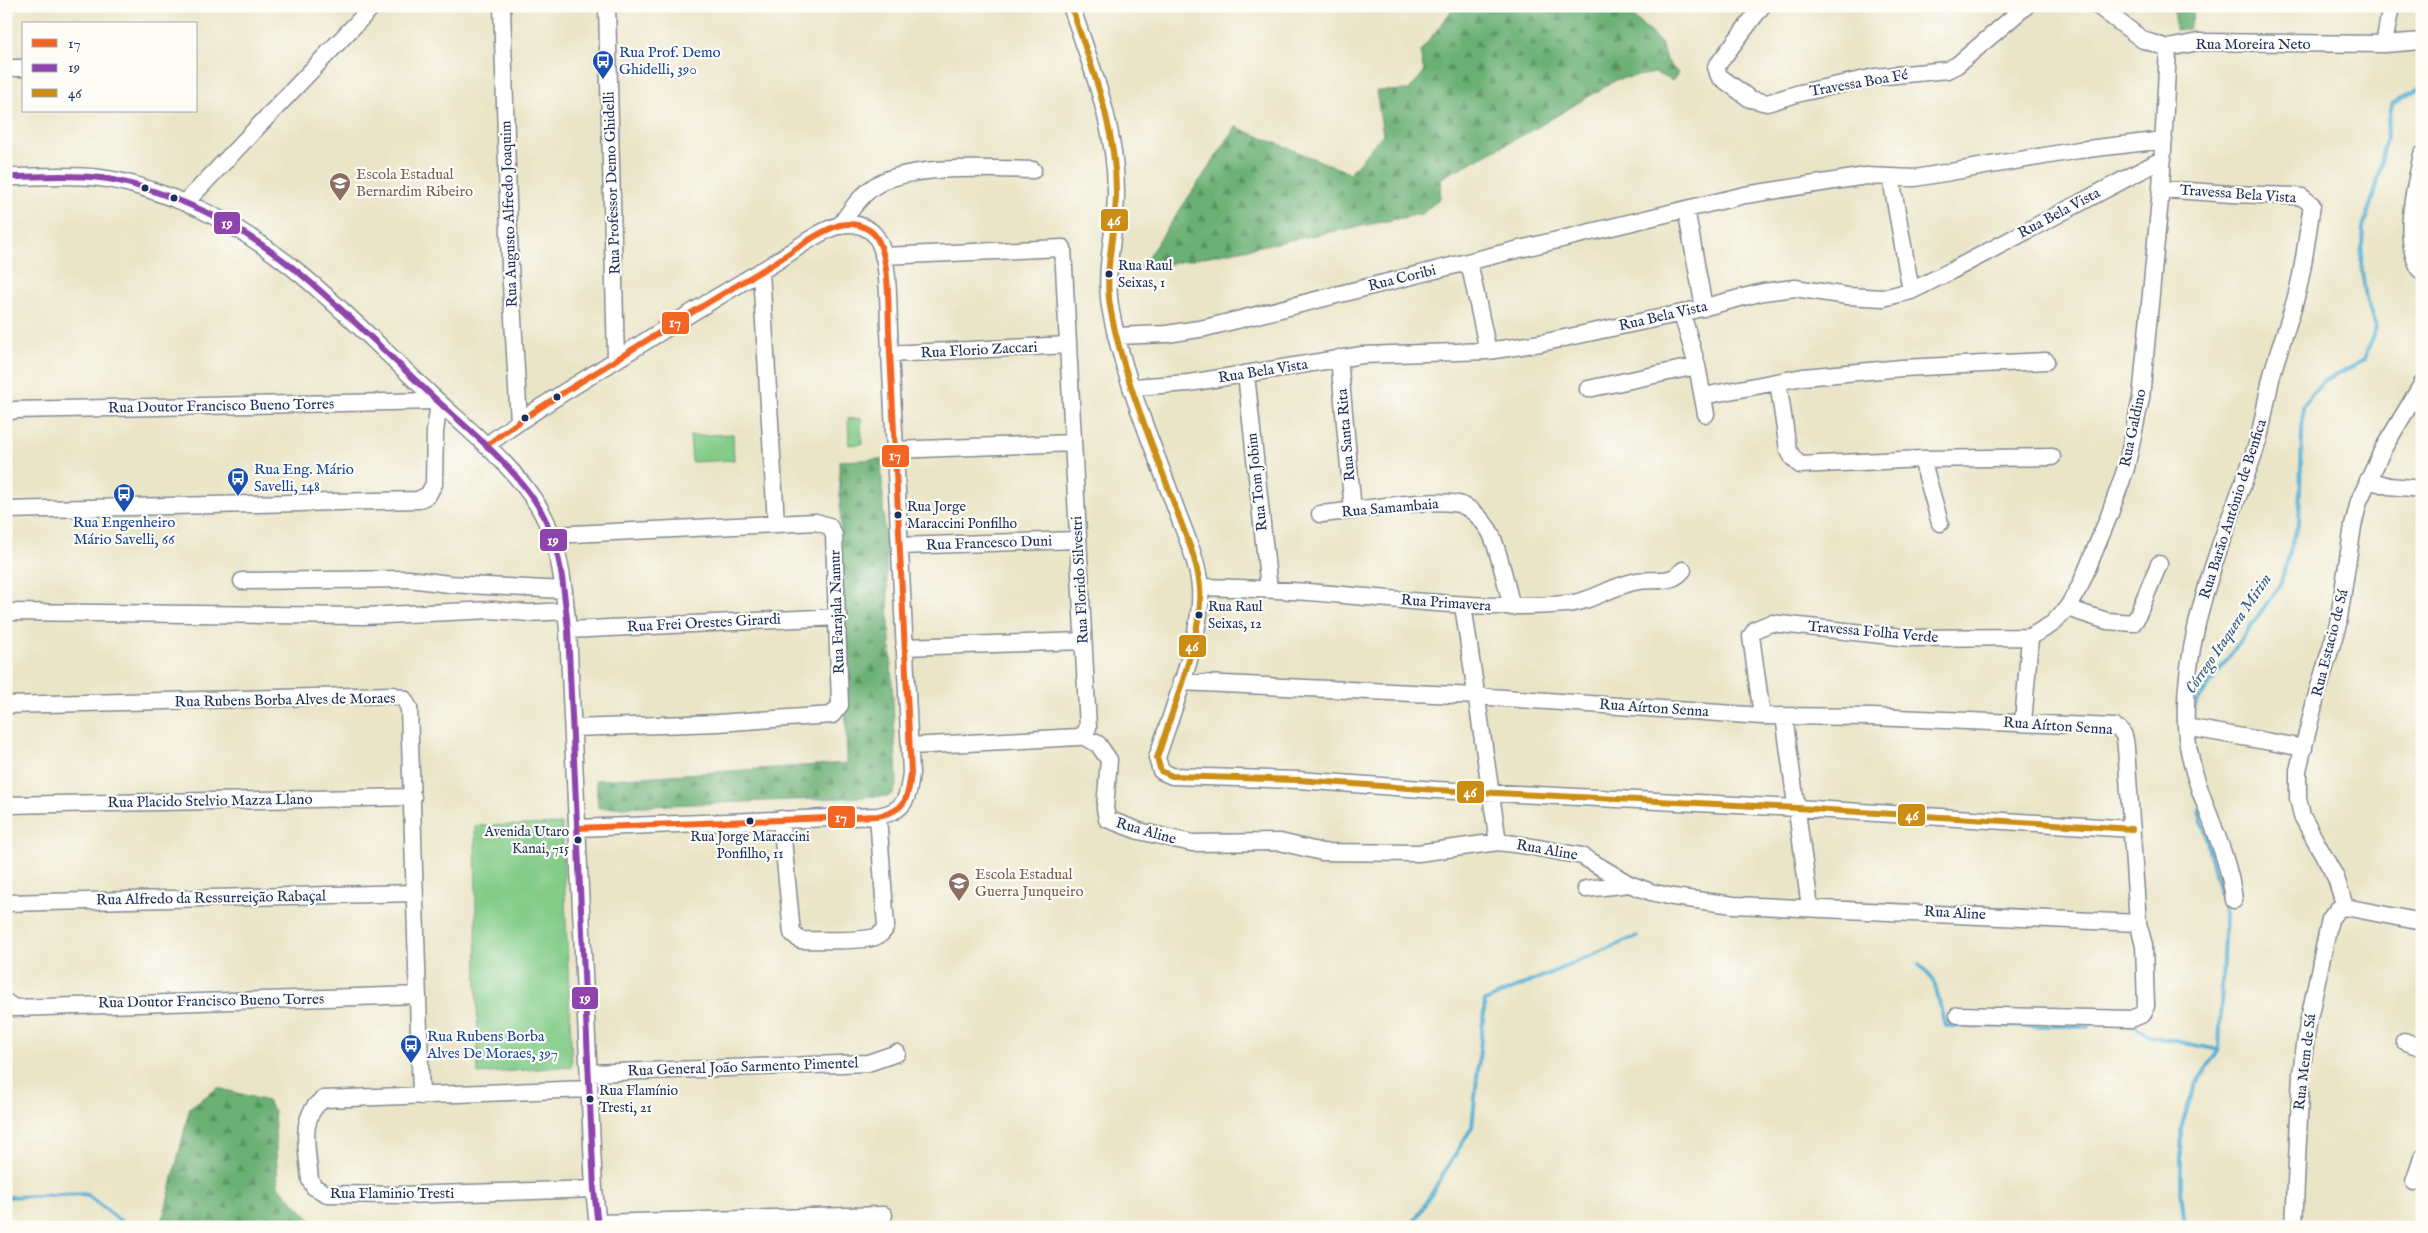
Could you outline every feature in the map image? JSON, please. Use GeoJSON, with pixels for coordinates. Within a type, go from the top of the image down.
{"type":"FeatureCollection","features":[{"type":"Feature","properties":{"kind":"street"},"geometry":{"type":"LineString","coordinates":[[185,203],[373,6]]}},
{"type":"Feature","properties":{"kind":"street","name":"Rua Augusto Alfredo Joaquim"},"geometry":{"type":"LineString","coordinates":[[502,6],[510,267],[519,422]]}},
{"type":"Feature","properties":{"kind":"street","name":"Rua Professor Demo Ghidelli"},"geometry":{"type":"LineString","coordinates":[[607,6],[616,359]]}},
{"type":"Feature","properties":{"kind":"street"},"geometry":{"type":"LineString","coordinates":[[1072,6],[1095,76],[1114,146],[1116,197],[1107,277],[1116,336],[1188,541],[1200,587],[1201,603],[1195,634],[1157,758],[1158,767],[1166,774],[1797,808],[2132,829],[2138,923],[2144,945],[2146,1006],[2143,1014],[2131,1019],[1958,1015]]}},
{"type":"Feature","properties":{"kind":"street","name":"Travessa Boa Fé"},"geometry":{"type":"LineString","coordinates":[[1762,6],[1716,67],[1719,76],[1750,99],[1767,103],[1800,92],[1875,77],[1947,70],[1957,65],[2026,6]]}},
{"type":"Feature","properties":{"kind":"street","name":"Rua Moreira Neto"},"geometry":{"type":"LineString","coordinates":[[2098,6],[2143,40],[2168,48],[2198,42],[2384,44],[2422,41]]}},
{"type":"Feature","properties":{"kind":"street"},"geometry":{"type":"LineString","coordinates":[[2384,44],[2391,6]]}},
{"type":"Feature","properties":{"kind":"street","name":"Rua Galdino"},"geometry":{"type":"LineString","coordinates":[[2030,637],[2052,624],[2067,608],[2080,586],[2109,516],[2126,468],[2140,407],[2161,189],[2168,48]]}},
{"type":"Feature","properties":{"kind":"street"},"geometry":{"type":"LineString","coordinates":[[6,68],[22,68]]}},
{"type":"Feature","properties":{"kind":"street","name":"Rua Coribi"},"geometry":{"type":"LineString","coordinates":[[1116,336],[1167,334],[1205,328],[1745,195],[1857,178],[1915,178],[2079,150],[2164,140]]}},
{"type":"Feature","properties":{"kind":"street"},"geometry":{"type":"LineString","coordinates":[[2422,154],[2418,198],[2410,232],[2411,250],[2422,272]]}},
{"type":"Feature","properties":{"kind":"street","name":"Rua Bela Vista"},"geometry":{"type":"LineString","coordinates":[[1133,388],[1246,374],[1339,358],[1488,351],[1541,343],[1704,308],[1763,292],[1795,288],[1847,296],[1883,298],[1911,291],[2162,159]]}},
{"type":"Feature","properties":{"kind":"street"},"geometry":{"type":"LineString","coordinates":[[840,226],[859,201],[876,186],[899,175],[981,169],[1033,170]]}},
{"type":"Feature","properties":{"kind":"street"},"geometry":{"type":"LineString","coordinates":[[6,177],[102,178],[133,185],[185,203],[249,237],[288,265],[438,401],[486,446],[528,492],[539,508],[552,535],[564,590],[568,630],[594,1189],[598,1225],[884,1215]]}},
{"type":"Feature","properties":{"kind":"street"},"geometry":{"type":"LineString","coordinates":[[1890,178],[1911,291]]}},
{"type":"Feature","properties":{"kind":"street","name":"Travessa Bela Vista"},"geometry":{"type":"LineString","coordinates":[[2161,189],[2294,196],[2302,197],[2312,205]]}},
{"type":"Feature","properties":{"kind":"street","name":"Rua Barão Antônio de Benfica"},"geometry":{"type":"LineString","coordinates":[[2234,900],[2226,857],[2197,784],[2186,727],[2187,679],[2203,602],[2215,559],[2259,438],[2275,366],[2300,281],[2312,205]]}},
{"type":"Feature","properties":{"kind":"street"},"geometry":{"type":"LineString","coordinates":[[1686,209],[1704,308]]}},
{"type":"Feature","properties":{"kind":"street"},"geometry":{"type":"LineString","coordinates":[[486,446],[519,422],[616,359],[734,285],[840,226],[852,224],[872,231],[882,246],[910,746],[911,773],[908,794],[904,803],[892,813],[878,816],[578,828]]}},
{"type":"Feature","properties":{"kind":"street","name":"Rua Florido Silvestri"},"geometry":{"type":"LineString","coordinates":[[883,256],[1063,242],[1088,728],[1082,736]]}},
{"type":"Feature","properties":{"kind":"street"},"geometry":{"type":"LineString","coordinates":[[1468,262],[1488,351]]}},
{"type":"Feature","properties":{"kind":"street"},"geometry":{"type":"LineString","coordinates":[[760,272],[776,523]]}},
{"type":"Feature","properties":{"kind":"street"},"geometry":{"type":"LineString","coordinates":[[1682,313],[1697,366],[1706,414]]}},
{"type":"Feature","properties":{"kind":"street","name":"Rua Florio Zaccari"},"geometry":{"type":"LineString","coordinates":[[889,354],[1068,345]]}},
{"type":"Feature","properties":{"kind":"street","name":"Rua Santa Rita"},"geometry":{"type":"LineString","coordinates":[[1339,358],[1353,511]]}},
{"type":"Feature","properties":{"kind":"street"},"geometry":{"type":"LineString","coordinates":[[1703,396],[1778,382],[1902,368],[2046,361]]}},
{"type":"Feature","properties":{"kind":"street"},"geometry":{"type":"LineString","coordinates":[[1588,390],[1697,366]]}},
{"type":"Feature","properties":{"kind":"street","name":"Rua Tom Jobim"},"geometry":{"type":"LineString","coordinates":[[1246,374],[1269,589]]}},
{"type":"Feature","properties":{"kind":"street"},"geometry":{"type":"LineString","coordinates":[[1778,382],[1788,448],[1793,458],[1800,464],[1922,459],[2052,457]]}},
{"type":"Feature","properties":{"kind":"street","name":"Rua Estacio de Sá"},"geometry":{"type":"LineString","coordinates":[[2345,906],[2336,878],[2302,816],[2298,798],[2298,770],[2338,624],[2353,526],[2368,480],[2383,449],[2422,384]]}},
{"type":"Feature","properties":{"kind":"street"},"geometry":{"type":"LineString","coordinates":[[6,510],[418,500],[428,495],[434,484],[435,432],[438,401]]}},
{"type":"Feature","properties":{"kind":"street","name":"Rua Doutor Francisco Bueno Torres"},"geometry":{"type":"LineString","coordinates":[[6,413],[15,410],[32,409],[438,401]]}},
{"type":"Feature","properties":{"kind":"street"},"geometry":{"type":"LineString","coordinates":[[894,450],[1072,443]]}},
{"type":"Feature","properties":{"kind":"street"},"geometry":{"type":"LineString","coordinates":[[1922,459],[1940,523]]}},
{"type":"Feature","properties":{"kind":"street"},"geometry":{"type":"LineString","coordinates":[[2368,480],[2389,486],[2422,489]]}},
{"type":"Feature","properties":{"kind":"street","name":"Rua Samambaia"},"geometry":{"type":"LineString","coordinates":[[1320,514],[1431,502],[1452,502],[1464,506],[1477,515],[1490,532],[1512,608]]}},
{"type":"Feature","properties":{"kind":"street","name":"Rua Farajala Namur"},"geometry":{"type":"LineString","coordinates":[[552,535],[776,523],[816,522],[824,523],[832,528],[839,617],[840,705],[832,715],[728,722],[573,728]]}},
{"type":"Feature","properties":{"kind":"street","name":"Rua Francesco Duni"},"geometry":{"type":"LineString","coordinates":[[900,546],[1077,540]]}},
{"type":"Feature","properties":{"kind":"street"},"geometry":{"type":"LineString","coordinates":[[2067,608],[2107,621],[2133,623],[2159,564]]}},
{"type":"Feature","properties":{"kind":"street","name":"Rua Primavera"},"geometry":{"type":"LineString","coordinates":[[1200,587],[1269,589],[1463,606],[1512,608],[1569,604],[1638,580],[1669,580],[1675,578],[1683,570]]}},
{"type":"Feature","properties":{"kind":"street"},"geometry":{"type":"LineString","coordinates":[[242,581],[409,579],[450,584],[564,590]]}},
{"type":"Feature","properties":{"kind":"street"},"geometry":{"type":"LineString","coordinates":[[1463,606],[1489,792],[1498,842]]}},
{"type":"Feature","properties":{"kind":"street"},"geometry":{"type":"LineString","coordinates":[[6,612],[364,616],[492,610],[529,613],[566,611]]}},
{"type":"Feature","properties":{"kind":"street","name":"Rua Frei Orestes Girardi"},"geometry":{"type":"LineString","coordinates":[[568,630],[839,617]]}},
{"type":"Feature","properties":{"kind":"street","name":"Travessa Folha Verde"},"geometry":{"type":"LineString","coordinates":[[1762,716],[1750,636],[1756,629],[1772,623],[1910,638],[2030,637]]}},
{"type":"Feature","properties":{"kind":"street"},"geometry":{"type":"LineString","coordinates":[[2023,723],[2030,637]]}},
{"type":"Feature","properties":{"kind":"street"},"geometry":{"type":"LineString","coordinates":[[904,647],[1083,641]]}},
{"type":"Feature","properties":{"kind":"street","name":"Rua Aírton Senna"},"geometry":{"type":"LineString","coordinates":[[1181,682],[1476,696],[1762,716],[1872,717],[2115,727],[2124,735],[2132,829]]}},
{"type":"Feature","properties":{"kind":"street","name":"Rua Rubens Borba Alves de Moraes"},"geometry":{"type":"LineString","coordinates":[[6,706],[400,697],[407,702],[409,708],[413,797],[420,1096]]}},
{"type":"Feature","properties":{"kind":"street"},"geometry":{"type":"LineString","coordinates":[[1784,716],[1810,907]]}},
{"type":"Feature","properties":{"kind":"street"},"geometry":{"type":"LineString","coordinates":[[2186,727],[2304,748]]}},
{"type":"Feature","properties":{"kind":"street"},"geometry":{"type":"LineString","coordinates":[[910,746],[1082,736]]}},
{"type":"Feature","properties":{"kind":"street","name":"Rua Aline"},"geometry":{"type":"LineString","coordinates":[[1082,736],[1098,744],[1109,760],[1105,808],[1107,819],[1115,824],[1168,839],[1192,843],[1280,842],[1322,852],[1418,853],[1498,842],[1582,856],[1629,884],[1673,897],[1734,905],[2138,923]]}},
{"type":"Feature","properties":{"kind":"street","name":"Rua Placido Stelvio Mazza Llano"},"geometry":{"type":"LineString","coordinates":[[6,805],[413,797]]}},
{"type":"Feature","properties":{"kind":"street"},"geometry":{"type":"LineString","coordinates":[[781,819],[792,933],[800,940],[874,938],[884,932],[886,926],[878,816]]}},
{"type":"Feature","properties":{"kind":"street"},"geometry":{"type":"LineString","coordinates":[[1586,889],[1629,884]]}},
{"type":"Feature","properties":{"kind":"street","name":"Rua Alfredo da Ressurreição Rabaçal"},"geometry":{"type":"LineString","coordinates":[[6,904],[415,893]]}},
{"type":"Feature","properties":{"kind":"street"},"geometry":{"type":"LineString","coordinates":[[2345,906],[2422,922]]}},
{"type":"Feature","properties":{"kind":"street","name":"Rua Mem de Sá"},"geometry":{"type":"LineString","coordinates":[[2294,1227],[2301,1073],[2308,1024],[2330,919],[2338,909],[2345,906]]}},
{"type":"Feature","properties":{"kind":"street","name":"Rua Doutor Francisco Bueno Torres"},"geometry":{"type":"LineString","coordinates":[[6,1002],[14,1008],[418,995]]}},
{"type":"Feature","properties":{"kind":"street"},"geometry":{"type":"LineString","coordinates":[[2404,1041],[2422,1048]]}},
{"type":"Feature","properties":{"kind":"street","name":"Rua General João Sarmento Pimentel"},"geometry":{"type":"LineString","coordinates":[[589,1072],[868,1063],[896,1053]]}},
{"type":"Feature","properties":{"kind":"street","name":"Rua Flaminio Tresti"},"geometry":{"type":"LineString","coordinates":[[590,1089],[324,1099],[315,1104],[309,1113],[306,1123],[310,1180],[314,1187],[327,1194],[403,1196],[594,1189]]}},
{"type":"Feature","properties":{"kind":"street"},"geometry":{"type":"LineString","coordinates":[[2414,1182],[2422,1158]]}},
{"type":"Feature","properties":{"kind":"green space"},"geometry":{"type":"Polygon","coordinates":[[[1455,6],[1623,6],[1661,43],[1666,60],[1678,73],[1672,81],[1656,73],[1618,79],[1531,131],[1441,178],[1440,198],[1422,214],[1139,270],[1236,127],[1350,173],[1383,134],[1376,91],[1409,90],[1424,72],[1420,52],[1455,6]]]}},
{"type":"Feature","properties":{"kind":"green space"},"geometry":{"type":"Polygon","coordinates":[[[2171,6],[2185,6],[2194,14],[2189,29],[2175,30],[2175,15],[2171,6]]]}},
{"type":"Feature","properties":{"kind":"green space"},"geometry":{"type":"Polygon","coordinates":[[[861,418],[862,444],[849,445],[848,419],[861,418]]]}},
{"type":"Feature","properties":{"kind":"green space"},"geometry":{"type":"Polygon","coordinates":[[[733,434],[734,460],[692,462],[690,436],[733,434]]]}},
{"type":"Feature","properties":{"kind":"green space"},"geometry":{"type":"Polygon","coordinates":[[[881,459],[897,781],[894,792],[889,796],[598,808],[596,780],[847,763],[839,461],[881,459]]]}},
{"type":"Feature","properties":{"kind":"green space"},"geometry":{"type":"Polygon","coordinates":[[[562,824],[572,1066],[478,1074],[475,826],[562,824]]]}},
{"type":"Feature","properties":{"kind":"green space"},"geometry":{"type":"Polygon","coordinates":[[[218,1088],[267,1101],[274,1111],[278,1186],[318,1227],[158,1227],[165,1211],[190,1107],[218,1088]]]}},
{"type":"Feature","properties":{"kind":"waterway","name":"Córrego Itaquera Mirim"},"geometry":{"type":"LineString","coordinates":[[2192,709],[2280,585],[2299,521],[2303,406],[2322,382],[2364,360],[2376,327],[2366,299],[2361,263],[2363,227],[2377,185],[2392,104],[2422,87]]}},
{"type":"Feature","properties":{"kind":"waterway","name":"Córrego Itaquera Mirim"},"geometry":{"type":"LineString","coordinates":[[2185,1227],[2181,1189],[2181,1128],[2195,1085],[2219,1050],[2225,913],[2199,810]]}},
{"type":"Feature","properties":{"kind":"waterway"},"geometry":{"type":"LineString","coordinates":[[1411,1227],[1472,1127],[1485,1001],[1637,936]]}},
{"type":"Feature","properties":{"kind":"waterway"},"geometry":{"type":"LineString","coordinates":[[1919,964],[1934,981],[1945,1026],[2088,1026]]}},
{"type":"Feature","properties":{"kind":"waterway"},"geometry":{"type":"LineString","coordinates":[[2130,1026],[2135,1026],[2150,1036],[2219,1050]]}},
{"type":"Feature","properties":{"kind":"waterway"},"geometry":{"type":"LineString","coordinates":[[6,1197],[86,1194],[128,1227]]}},
{"type":"Feature","properties":{"kind":"transit line","name":"46"},"geometry":{"type":"LineString","coordinates":[[1071,6],[1102,100],[1112,147],[1116,196],[1108,283],[1111,312],[1131,387],[1191,548],[1199,578],[1200,606],[1197,627],[1178,696],[1157,758],[1161,771],[1172,776],[1299,780],[1436,790],[1797,808],[2132,829]]}},
{"type":"Feature","properties":{"kind":"transit line","name":"19"},"geometry":{"type":"LineString","coordinates":[[6,177],[77,176],[132,184],[183,202],[218,218],[252,238],[284,261],[344,312],[489,448],[517,477],[540,509],[553,538],[557,553],[563,583],[568,630],[594,1189],[598,1227]]}},
{"type":"Feature","properties":{"kind":"transit line","name":"17"},"geometry":{"type":"LineString","coordinates":[[486,446],[556,397],[770,266],[820,233],[840,225],[851,224],[866,228],[876,237],[885,261],[888,292],[911,773],[909,790],[904,802],[895,811],[878,816],[578,828]]}},
{"type":"Feature","properties":{"kind":"place","name":"Rua Prof. Demo Ghidelli, 390"},"geometry":{"type":"Point","coordinates":[603,80]}},
{"type":"Feature","properties":{"kind":"place","name":"Escola Estadual Bernardim Ribeiro"},"geometry":{"type":"Point","coordinates":[340,202]}},
{"type":"Feature","properties":{"kind":"place","name":"Rua Raul Seixas, 1"},"geometry":{"type":"Point","coordinates":[1109,274]}},
{"type":"Feature","properties":{"kind":"place","name":"Rua Eng. Mário Savelli, 148"},"geometry":{"type":"Point","coordinates":[238,497]}},
{"type":"Feature","properties":{"kind":"place","name":"Rua Engenheiro Mário Savelli, 66"},"geometry":{"type":"Point","coordinates":[124,513]}},
{"type":"Feature","properties":{"kind":"place","name":"Rua Jorge Maraccini Ponfilho"},"geometry":{"type":"Point","coordinates":[898,515]}},
{"type":"Feature","properties":{"kind":"place","name":"Rua Raul Seixas, 12"},"geometry":{"type":"Point","coordinates":[1199,615]}},
{"type":"Feature","properties":{"kind":"place","name":"Rua Jorge Maraccini Ponfilho, 11"},"geometry":{"type":"Point","coordinates":[750,821]}},
{"type":"Feature","properties":{"kind":"place","name":"Avenida Utaro Kanai, 715"},"geometry":{"type":"Point","coordinates":[578,840]}},
{"type":"Feature","properties":{"kind":"place","name":"Escola Estadual Guerra Junqueiro"},"geometry":{"type":"Point","coordinates":[959,902]}},
{"type":"Feature","properties":{"kind":"place","name":"Rua Rubens Borba Alves De Moraes, 397"},"geometry":{"type":"Point","coordinates":[411,1064]}},
{"type":"Feature","properties":{"kind":"place","name":"Rua Flamínio Tresti, 21"},"geometry":{"type":"Point","coordinates":[590,1099]}}]}
